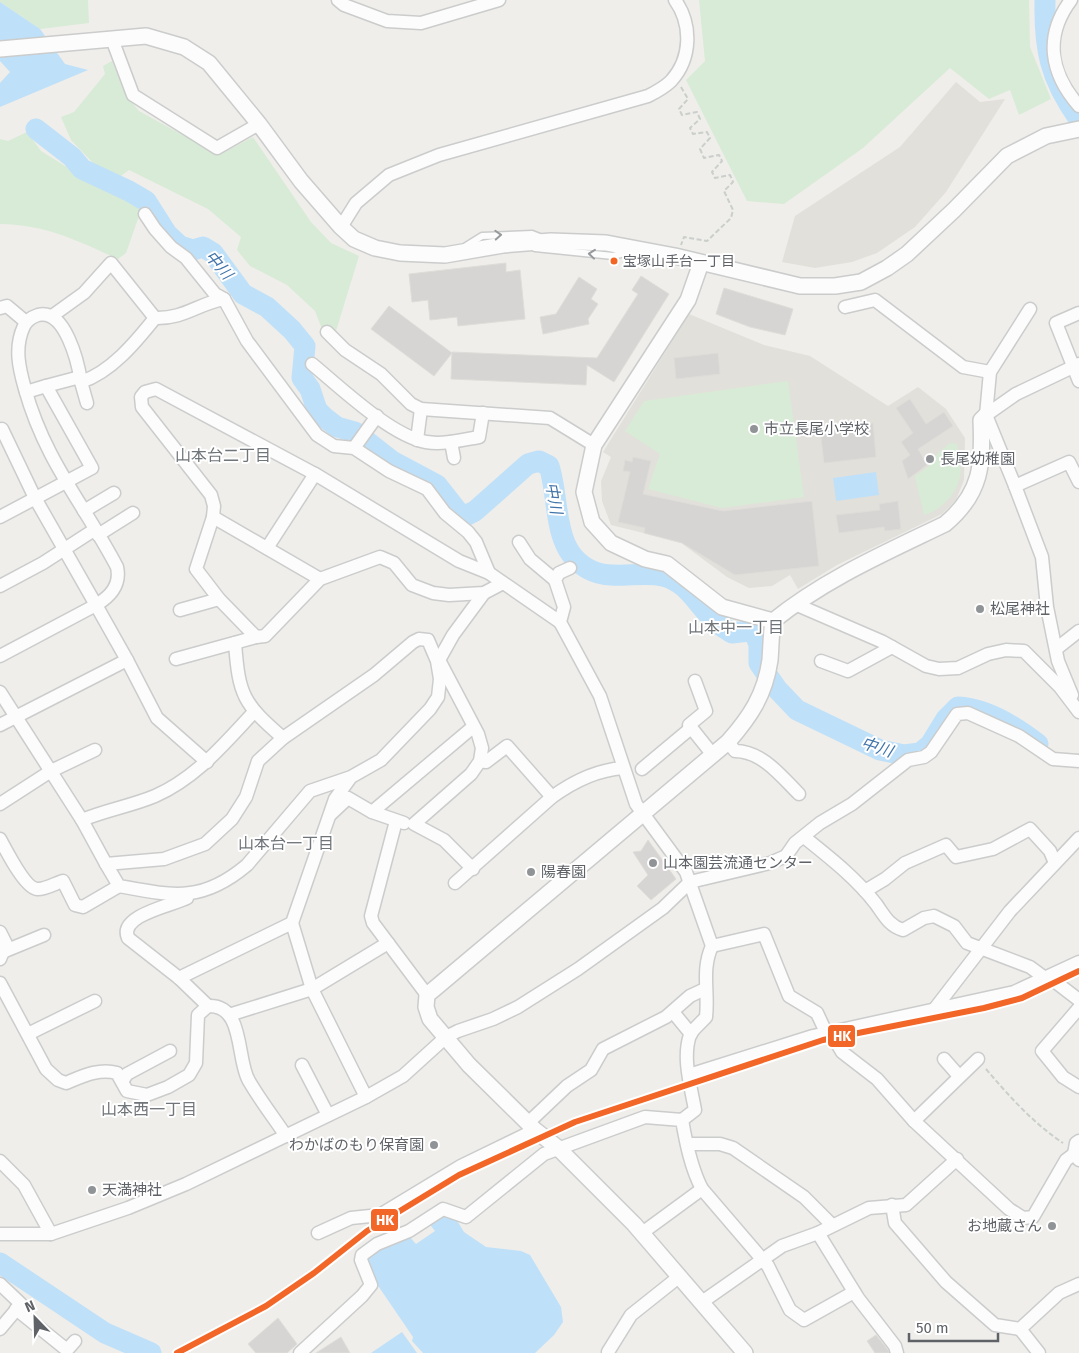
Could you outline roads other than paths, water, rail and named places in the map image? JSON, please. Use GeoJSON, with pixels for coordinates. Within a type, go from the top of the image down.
{"type":"FeatureCollection","features":[{"type":"Feature","properties":{"kind":"street"},"geometry":{"type":"LineString","coordinates":[[338,0],[344,5],[386,21],[421,24],[482,2],[499,0]]}},
{"type":"Feature","properties":{"kind":"street"},"geometry":{"type":"LineString","coordinates":[[341,227],[356,203],[389,175],[439,155],[648,96],[671,81],[683,62],[688,45],[686,21],[675,0]]}},
{"type":"Feature","properties":{"kind":"street"},"geometry":{"type":"LineString","coordinates":[[1071,0],[1057,21],[1053,49],[1054,59],[1064,84],[1079,106]]}},
{"type":"Feature","properties":{"kind":"street"},"geometry":{"type":"LineString","coordinates":[[0,49],[146,36],[184,47],[209,63],[260,124],[301,181],[341,227],[354,239],[375,248],[400,253],[445,256],[518,244],[551,241],[606,243],[800,286],[835,286],[861,282],[888,268],[907,254],[1007,156],[1046,136],[1079,129]]}},
{"type":"Feature","properties":{"kind":"street"},"geometry":{"type":"LineString","coordinates":[[112,39],[133,95],[217,148],[260,124]]}},
{"type":"Feature","properties":{"kind":"street"},"geometry":{"type":"LineString","coordinates":[[145,214],[166,241],[186,258],[215,294],[224,299],[247,341],[308,426],[334,446],[354,448],[389,471],[427,489],[445,513],[468,532],[476,542],[489,573]]}},
{"type":"Feature","properties":{"kind":"street"},"geometry":{"type":"LineString","coordinates":[[52,316],[84,293],[111,263],[155,318],[171,319],[214,301],[224,299]]}},
{"type":"Feature","properties":{"kind":"street"},"geometry":{"type":"LineString","coordinates":[[701,263],[688,300],[594,445],[584,492],[592,522],[611,543],[645,559],[668,564],[722,607],[774,621]]}},
{"type":"Feature","properties":{"kind":"street"},"geometry":{"type":"LineString","coordinates":[[845,307],[875,300],[964,367],[990,372]]}},
{"type":"Feature","properties":{"kind":"street"},"geometry":{"type":"LineString","coordinates":[[0,308],[7,306],[26,322]]}},
{"type":"Feature","properties":{"kind":"street"},"geometry":{"type":"LineString","coordinates":[[1030,309],[990,372],[986,415],[1042,556],[1047,607],[1058,661],[1079,712]]}},
{"type":"Feature","properties":{"kind":"street"},"geometry":{"type":"LineString","coordinates":[[1079,313],[1056,323],[1076,366],[1079,381]]}},
{"type":"Feature","properties":{"kind":"street"},"geometry":{"type":"LineString","coordinates":[[0,656],[106,599],[116,587],[118,580],[117,567],[66,483],[40,435],[18,362],[18,351],[26,322],[38,315],[45,314],[52,316],[62,325],[69,339],[87,403]]}},
{"type":"Feature","properties":{"kind":"street"},"geometry":{"type":"LineString","coordinates":[[26,392],[46,386],[95,377],[109,367],[142,335],[155,318]]}},
{"type":"Feature","properties":{"kind":"street"},"geometry":{"type":"LineString","coordinates":[[327,332],[345,350],[381,374],[411,404],[421,409],[550,418],[594,445]]}},
{"type":"Feature","properties":{"kind":"street"},"geometry":{"type":"LineString","coordinates":[[312,364],[376,416],[417,440],[450,442],[480,437],[483,413]]}},
{"type":"Feature","properties":{"kind":"street"},"geometry":{"type":"LineString","coordinates":[[427,995],[728,742],[751,715],[765,683],[770,661],[774,621],[794,604],[825,584],[945,524],[955,515],[976,487],[982,454],[981,420],[1016,394],[1076,366]]}},
{"type":"Feature","properties":{"kind":"street"},"geometry":{"type":"LineString","coordinates":[[0,517],[92,468],[46,386]]}},
{"type":"Feature","properties":{"kind":"street"},"geometry":{"type":"LineString","coordinates":[[256,637],[218,599],[196,569],[213,517],[214,506],[210,494],[142,407],[142,397],[146,392],[156,390],[315,474],[459,561],[489,573],[560,622],[600,696],[636,804],[686,872],[712,946],[707,957],[704,975],[706,1017],[691,1034],[688,1052],[689,1075],[695,1110],[682,1120],[645,1116],[558,1148],[544,1154],[466,1217],[443,1209],[409,1231],[366,1251],[361,1260],[371,1285],[362,1296],[300,1353]]}},
{"type":"Feature","properties":{"kind":"street"},"geometry":{"type":"LineString","coordinates":[[417,440],[421,409]]}},
{"type":"Feature","properties":{"kind":"street"},"geometry":{"type":"LineString","coordinates":[[354,448],[376,416]]}},
{"type":"Feature","properties":{"kind":"street"},"geometry":{"type":"LineString","coordinates":[[0,429],[35,498],[127,660],[157,718],[207,762]]}},
{"type":"Feature","properties":{"kind":"street"},"geometry":{"type":"LineString","coordinates":[[450,442],[454,458]]}},
{"type":"Feature","properties":{"kind":"street"},"geometry":{"type":"LineString","coordinates":[[1015,486],[1074,459],[1079,482]]}},
{"type":"Feature","properties":{"kind":"street"},"geometry":{"type":"LineString","coordinates":[[267,548],[315,474]]}},
{"type":"Feature","properties":{"kind":"street"},"geometry":{"type":"LineString","coordinates":[[84,511],[114,493]]}},
{"type":"Feature","properties":{"kind":"street"},"geometry":{"type":"LineString","coordinates":[[0,586],[43,563],[64,548],[133,513]]}},
{"type":"Feature","properties":{"kind":"street"},"geometry":{"type":"LineString","coordinates":[[213,517],[320,579]]}},
{"type":"Feature","properties":{"kind":"street"},"geometry":{"type":"LineString","coordinates":[[519,542],[530,559],[555,580],[564,608],[560,622]]}},
{"type":"Feature","properties":{"kind":"street"},"geometry":{"type":"LineString","coordinates":[[176,659],[265,636],[320,579],[380,557],[394,563],[412,585],[419,590],[449,595],[484,593],[503,583]]}},
{"type":"Feature","properties":{"kind":"street"},"geometry":{"type":"LineString","coordinates":[[555,580],[559,573],[570,568]]}},
{"type":"Feature","properties":{"kind":"street"},"geometry":{"type":"LineString","coordinates":[[286,1136],[249,1081],[245,1072],[240,1042],[229,1015],[214,1006],[208,1006],[179,978],[128,938],[125,932],[127,927],[139,917],[222,883],[247,865],[310,791],[351,777],[381,760],[430,709],[439,691],[438,661],[484,593]]}},
{"type":"Feature","properties":{"kind":"street"},"geometry":{"type":"LineString","coordinates":[[180,610],[218,599]]}},
{"type":"Feature","properties":{"kind":"street"},"geometry":{"type":"LineString","coordinates":[[794,604],[892,647],[926,666],[939,669],[958,668],[988,654],[1006,650],[1024,651],[1060,687],[1079,712]]}},
{"type":"Feature","properties":{"kind":"street"},"geometry":{"type":"LineString","coordinates":[[1056,649],[1079,631]]}},
{"type":"Feature","properties":{"kind":"street"},"geometry":{"type":"LineString","coordinates":[[106,864],[158,860],[205,844],[232,818],[246,797],[258,762],[283,738],[374,675],[419,639],[428,640],[481,741],[480,761],[471,774],[414,824]]}},
{"type":"Feature","properties":{"kind":"street"},"geometry":{"type":"LineString","coordinates":[[235,643],[238,682],[254,713],[283,738]]}},
{"type":"Feature","properties":{"kind":"street"},"geometry":{"type":"LineString","coordinates":[[820,661],[848,671],[892,647]]}},
{"type":"Feature","properties":{"kind":"street"},"geometry":{"type":"LineString","coordinates":[[0,725],[127,660]]}},
{"type":"Feature","properties":{"kind":"street"},"geometry":{"type":"LineString","coordinates":[[695,681],[706,711],[689,725],[713,755]]}},
{"type":"Feature","properties":{"kind":"street"},"geometry":{"type":"LineString","coordinates":[[0,692],[82,820],[119,886]]}},
{"type":"Feature","properties":{"kind":"street"},"geometry":{"type":"LineString","coordinates":[[82,820],[157,795],[192,774],[207,762],[254,713]]}},
{"type":"Feature","properties":{"kind":"street"},"geometry":{"type":"LineString","coordinates":[[0,1234],[51,1234],[163,1194],[366,1097],[403,1076],[446,1037],[510,1011],[578,969],[658,912],[690,882],[779,860],[820,822],[852,804],[908,760],[924,757],[931,752],[957,714],[968,713],[1019,736],[1053,759],[1071,762],[1079,761]]}},
{"type":"Feature","properties":{"kind":"street"},"geometry":{"type":"LineString","coordinates":[[372,812],[474,727]]}},
{"type":"Feature","properties":{"kind":"street"},"geometry":{"type":"LineString","coordinates":[[642,769],[691,728]]}},
{"type":"Feature","properties":{"kind":"street"},"geometry":{"type":"LineString","coordinates":[[728,742],[735,752],[745,751],[755,755],[773,768],[799,794]]}},
{"type":"Feature","properties":{"kind":"street"},"geometry":{"type":"LineString","coordinates":[[480,761],[486,762],[507,746],[552,797]]}},
{"type":"Feature","properties":{"kind":"street"},"geometry":{"type":"LineString","coordinates":[[0,804],[51,771],[95,750]]}},
{"type":"Feature","properties":{"kind":"street"},"geometry":{"type":"LineString","coordinates":[[455,883],[552,797],[569,785],[608,769],[623,768]]}},
{"type":"Feature","properties":{"kind":"street"},"geometry":{"type":"LineString","coordinates":[[351,777],[335,799],[292,923],[312,989],[366,1097]]}},
{"type":"Feature","properties":{"kind":"street"},"geometry":{"type":"LineString","coordinates":[[330,816],[348,798],[372,812],[396,822],[414,824],[444,840],[473,869]]}},
{"type":"Feature","properties":{"kind":"street"},"geometry":{"type":"LineString","coordinates":[[396,822],[371,916],[372,923],[427,995],[426,1007],[430,1019],[469,1064],[532,1126],[558,1148],[642,1232],[745,1353]]}},
{"type":"Feature","properties":{"kind":"street"},"geometry":{"type":"LineString","coordinates":[[864,891],[885,879],[905,863],[946,845],[956,857],[992,849],[1030,829],[1050,850],[1055,863]]}},
{"type":"Feature","properties":{"kind":"street"},"geometry":{"type":"LineString","coordinates":[[804,837],[837,863],[864,891],[893,927],[903,930],[924,918],[934,916],[954,926],[967,943],[1030,967],[1079,1000]]}},
{"type":"Feature","properties":{"kind":"street"},"geometry":{"type":"LineString","coordinates":[[933,1012],[1010,911],[1079,838]]}},
{"type":"Feature","properties":{"kind":"street"},"geometry":{"type":"LineString","coordinates":[[0,840],[26,883],[31,887],[39,889],[63,881],[75,905],[83,907],[119,886],[168,894],[192,895]]}},
{"type":"Feature","properties":{"kind":"street"},"geometry":{"type":"LineString","coordinates":[[179,978],[292,923]]}},
{"type":"Feature","properties":{"kind":"street"},"geometry":{"type":"LineString","coordinates":[[0,932],[6,944],[2,955]]}},
{"type":"Feature","properties":{"kind":"street"},"geometry":{"type":"LineString","coordinates":[[712,946],[764,934],[789,996],[817,1013],[824,1028],[830,1032],[842,1052],[877,1079],[914,1121],[957,1159],[1008,1209],[1024,1218],[1033,1217],[1066,1160],[1077,1157],[1076,1143],[1079,1141]]}},
{"type":"Feature","properties":{"kind":"street"},"geometry":{"type":"LineString","coordinates":[[2,955],[44,935]]}},
{"type":"Feature","properties":{"kind":"street"},"geometry":{"type":"LineString","coordinates":[[229,1015],[312,989],[388,943]]}},
{"type":"Feature","properties":{"kind":"street"},"geometry":{"type":"LineString","coordinates":[[689,1075],[830,1032],[933,1012],[1014,992],[1079,962]]}},
{"type":"Feature","properties":{"kind":"street"},"geometry":{"type":"LineString","coordinates":[[0,983],[46,1070],[58,1080],[66,1083],[92,1073],[107,1070],[118,1073],[127,1091],[147,1095],[168,1087],[189,1075],[196,1063],[198,1016],[208,1006]]}},
{"type":"Feature","properties":{"kind":"street"},"geometry":{"type":"LineString","coordinates":[[318,1233],[336,1223],[351,1218],[380,1215],[532,1126],[566,1086],[591,1070],[603,1049],[673,1012],[690,996],[705,989]]}},
{"type":"Feature","properties":{"kind":"street"},"geometry":{"type":"LineString","coordinates":[[28,1034],[95,1001]]}},
{"type":"Feature","properties":{"kind":"street"},"geometry":{"type":"LineString","coordinates":[[1079,1008],[1042,1051],[1063,1076],[1079,1087]]}},
{"type":"Feature","properties":{"kind":"street"},"geometry":{"type":"LineString","coordinates":[[673,1012],[691,1034]]}},
{"type":"Feature","properties":{"kind":"street"},"geometry":{"type":"LineString","coordinates":[[123,1080],[127,1074],[170,1051]]}},
{"type":"Feature","properties":{"kind":"street"},"geometry":{"type":"LineString","coordinates":[[944,1059],[959,1076]]}},
{"type":"Feature","properties":{"kind":"street"},"geometry":{"type":"LineString","coordinates":[[914,1121],[978,1059]]}},
{"type":"Feature","properties":{"kind":"street"},"geometry":{"type":"LineString","coordinates":[[302,1065],[328,1115]]}},
{"type":"Feature","properties":{"kind":"street"},"geometry":{"type":"LineString","coordinates":[[682,1120],[696,1178],[702,1189],[763,1258],[790,1310],[804,1320],[854,1292]]}},
{"type":"Feature","properties":{"kind":"street"},"geometry":{"type":"LineString","coordinates":[[687,1144],[720,1144],[733,1148],[804,1197],[832,1225]]}},
{"type":"Feature","properties":{"kind":"street"},"geometry":{"type":"LineString","coordinates":[[702,1302],[782,1246],[818,1233],[869,1208],[906,1205],[957,1159]]}},
{"type":"Feature","properties":{"kind":"street"},"geometry":{"type":"LineString","coordinates":[[0,1162],[24,1185],[51,1234]]}},
{"type":"Feature","properties":{"kind":"street"},"geometry":{"type":"LineString","coordinates":[[642,1232],[702,1189]]}},
{"type":"Feature","properties":{"kind":"street"},"geometry":{"type":"LineString","coordinates":[[892,1205],[895,1223],[946,1282],[984,1318],[995,1325],[1020,1329],[1039,1353]]}},
{"type":"Feature","properties":{"kind":"street"},"geometry":{"type":"LineString","coordinates":[[818,1233],[854,1292],[895,1346],[897,1353]]}},
{"type":"Feature","properties":{"kind":"street"},"geometry":{"type":"LineString","coordinates":[[608,1352],[632,1316],[680,1276]]}},
{"type":"Feature","properties":{"kind":"street"},"geometry":{"type":"LineString","coordinates":[[0,1284],[21,1304],[0,1329]]}},
{"type":"Feature","properties":{"kind":"street"},"geometry":{"type":"LineString","coordinates":[[1020,1329],[1059,1294],[1079,1284]]}},
{"type":"Feature","properties":{"kind":"street"},"geometry":{"type":"LineString","coordinates":[[16,1309],[67,1350],[75,1341]]}},
{"type":"Feature","properties":{"kind":"lane"},"geometry":{"type":"LineString","coordinates":[[454,254],[482,236],[532,234],[551,241]]}},
{"type":"Feature","properties":{"kind":"lane"},"geometry":{"type":"LineString","coordinates":[[518,244],[542,249],[613,256],[640,249]]}},
{"type":"Feature","properties":{"kind":"water"},"geometry":{"type":"Polygon","coordinates":[[[0,2],[40,29],[65,64],[88,70],[0,107],[0,83],[10,72],[0,61],[0,2]]]}},
{"type":"Feature","properties":{"kind":"water"},"geometry":{"type":"Polygon","coordinates":[[[876,472],[879,495],[836,501],[833,478],[876,472]]]}},
{"type":"Feature","properties":{"kind":"water"},"geometry":{"type":"Polygon","coordinates":[[[440,1214],[456,1219],[464,1232],[486,1247],[521,1251],[530,1255],[561,1307],[563,1322],[554,1335],[535,1353],[423,1353],[412,1341],[413,1337],[368,1271],[367,1254],[408,1235],[416,1244],[435,1231],[427,1221],[440,1214]]]}},
{"type":"Feature","properties":{"kind":"water"},"geometry":{"type":"Polygon","coordinates":[[[402,1332],[417,1353],[371,1353],[402,1332]]]}},
{"type":"Feature","properties":{"kind":"waterway"},"geometry":{"type":"LineString","coordinates":[[1045,0],[1046,34],[1051,63],[1061,90],[1079,119]]}},
{"type":"Feature","properties":{"kind":"waterway","name":"中川"},"geometry":{"type":"LineString","coordinates":[[36,129],[72,157],[82,169],[146,201],[167,234],[180,246],[193,250],[203,247],[213,253],[243,294],[267,307],[292,330],[305,346],[302,378],[310,389],[317,410],[337,427],[355,432],[392,461],[437,485],[459,513],[465,516],[475,511],[528,464],[539,461],[549,466],[560,527],[565,542],[572,555],[583,566],[606,575],[647,574],[663,576],[679,583],[723,627],[732,633],[749,631],[755,635],[759,644],[759,663],[777,689],[797,710],[880,750],[904,755],[920,753],[930,745],[946,719],[958,707],[969,708],[990,715],[1020,731],[1038,744]]}},
{"type":"Feature","properties":{"kind":"waterway"},"geometry":{"type":"LineString","coordinates":[[0,1263],[105,1333],[151,1353]]}},
{"type":"Feature","properties":{"kind":"place","name":"宝塚山手台一丁目"},"geometry":{"type":"Point","coordinates":[614,261]}},
{"type":"Feature","properties":{"kind":"place","name":"市立長尾小学校"},"geometry":{"type":"Point","coordinates":[754,429]}},
{"type":"Feature","properties":{"kind":"place","name":"長尾幼稚園"},"geometry":{"type":"Point","coordinates":[930,459]}},
{"type":"Feature","properties":{"kind":"place","name":"松尾神社"},"geometry":{"type":"Point","coordinates":[980,609]}},
{"type":"Feature","properties":{"kind":"place","name":"山本園芸流通センター"},"geometry":{"type":"Point","coordinates":[653,863]}},
{"type":"Feature","properties":{"kind":"place","name":"陽春園"},"geometry":{"type":"Point","coordinates":[531,872]}},
{"type":"Feature","properties":{"kind":"place","name":"わかばのもり保育園"},"geometry":{"type":"Point","coordinates":[434,1145]}},
{"type":"Feature","properties":{"kind":"place","name":"天満神社"},"geometry":{"type":"Point","coordinates":[92,1190]}},
{"type":"Feature","properties":{"kind":"place","name":"お地蔵さん"},"geometry":{"type":"Point","coordinates":[1052,1226]}},
{"type":"Feature","properties":{"kind":"district","name":"山本台二丁目"},"geometry":{"type":"Point","coordinates":[223,455]}},
{"type":"Feature","properties":{"kind":"district","name":"山本中一丁目"},"geometry":{"type":"Point","coordinates":[736,627]}},
{"type":"Feature","properties":{"kind":"district","name":"山本台一丁目"},"geometry":{"type":"Point","coordinates":[286,843]}},
{"type":"Feature","properties":{"kind":"district","name":"山本西一丁目"},"geometry":{"type":"Point","coordinates":[149,1109]}}]}
